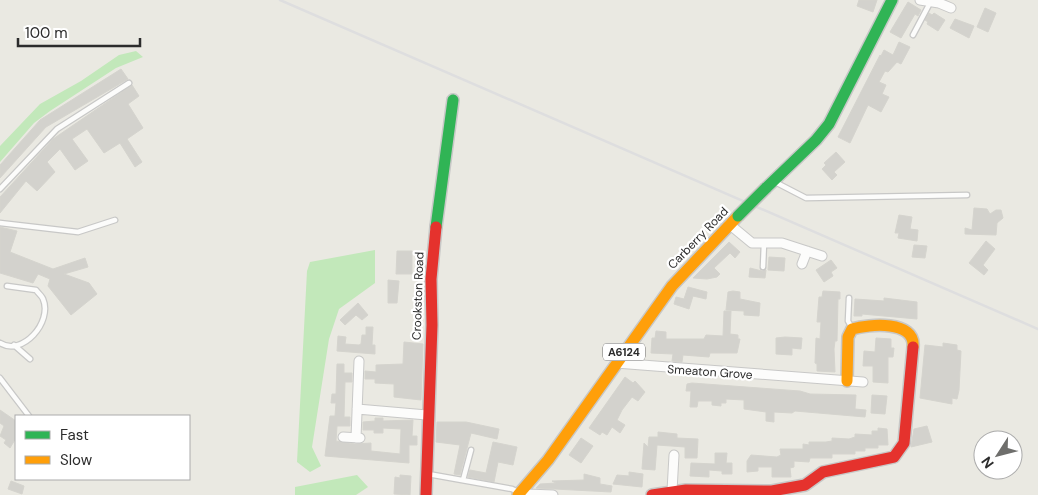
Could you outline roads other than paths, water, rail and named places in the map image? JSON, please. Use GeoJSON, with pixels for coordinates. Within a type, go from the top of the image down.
{"type":"FeatureCollection","features":[{"type":"Feature","properties":{"kind":"street","name":"Carberry Road"},"geometry":{"type":"LineString","coordinates":[[520,493],[548,460],[672,286],[729,224],[816,140],[828,124],[892,0]]}},
{"type":"Feature","properties":{"kind":"street"},"geometry":{"type":"LineString","coordinates":[[920,0],[931,1],[951,8]]}},
{"type":"Feature","properties":{"kind":"street","name":"Crookston Road"},"geometry":{"type":"LineString","coordinates":[[426,495],[427,415],[434,243],[453,100]]}},
{"type":"Feature","properties":{"kind":"street"},"geometry":{"type":"LineString","coordinates":[[729,224],[749,242],[782,243],[822,256]]}},
{"type":"Feature","properties":{"kind":"street"},"geometry":{"type":"LineString","coordinates":[[802,264],[808,251]]}},
{"type":"Feature","properties":{"kind":"street"},"geometry":{"type":"LineString","coordinates":[[652,495],[672,491],[772,491],[805,485],[823,472],[894,456],[904,443],[914,336],[903,328],[859,327],[852,329],[848,336],[847,381]]}},
{"type":"Feature","properties":{"kind":"street"},"geometry":{"type":"LineString","coordinates":[[343,437],[358,438],[357,409],[360,361]]}},
{"type":"Feature","properties":{"kind":"street","name":"Smeaton Grove"},"geometry":{"type":"LineString","coordinates":[[616,363],[804,379],[863,382]]}},
{"type":"Feature","properties":{"kind":"street"},"geometry":{"type":"LineString","coordinates":[[357,409],[427,415]]}},
{"type":"Feature","properties":{"kind":"street"},"geometry":{"type":"LineString","coordinates":[[672,491],[674,455]]}},
{"type":"Feature","properties":{"kind":"street"},"geometry":{"type":"LineString","coordinates":[[520,493],[553,495]]}},
{"type":"Feature","properties":{"kind":"lane"},"geometry":{"type":"LineString","coordinates":[[913,35],[931,1]]}},
{"type":"Feature","properties":{"kind":"lane"},"geometry":{"type":"LineString","coordinates":[[0,189],[57,128],[130,83]]}},
{"type":"Feature","properties":{"kind":"lane"},"geometry":{"type":"LineString","coordinates":[[770,185],[806,198],[967,195]]}},
{"type":"Feature","properties":{"kind":"lane"},"geometry":{"type":"LineString","coordinates":[[0,224],[78,232],[114,220]]}},
{"type":"Feature","properties":{"kind":"lane"},"geometry":{"type":"LineString","coordinates":[[763,267],[764,243]]}},
{"type":"Feature","properties":{"kind":"lane"},"geometry":{"type":"LineString","coordinates":[[0,343],[4,345],[23,344],[39,329],[46,314],[44,300],[36,290],[7,286]]}},
{"type":"Feature","properties":{"kind":"lane"},"geometry":{"type":"LineString","coordinates":[[849,298],[848,320],[852,329]]}},
{"type":"Feature","properties":{"kind":"lane"},"geometry":{"type":"LineString","coordinates":[[14,344],[30,359]]}},
{"type":"Feature","properties":{"kind":"lane"},"geometry":{"type":"LineString","coordinates":[[0,378],[28,415]]}},
{"type":"Feature","properties":{"kind":"lane"},"geometry":{"type":"LineString","coordinates":[[463,480],[471,450]]}},
{"type":"Feature","properties":{"kind":"lane"},"geometry":{"type":"LineString","coordinates":[[427,474],[512,489],[520,493]]}},
{"type":"Feature","properties":{"kind":"railway"},"geometry":{"type":"LineString","coordinates":[[280,0],[1038,329]]}}]}
